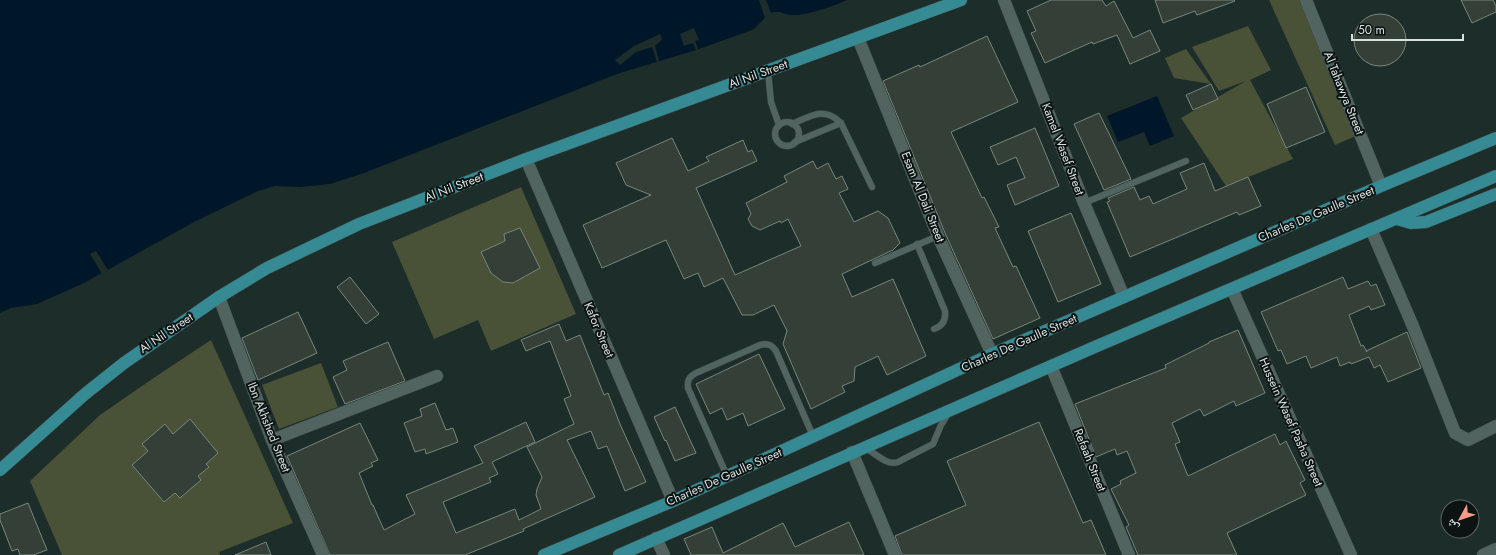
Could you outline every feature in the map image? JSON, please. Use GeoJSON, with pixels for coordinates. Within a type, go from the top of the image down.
{"type":"FeatureCollection","features":[{"type":"Feature","properties":{"kind":"main road","name":"Al Nil Street"},"geometry":{"type":"LineString","coordinates":[[0,470],[85,394],[124,363],[219,297],[267,268],[359,224],[526,159],[961,0]]}},
{"type":"Feature","properties":{"kind":"main road","name":"Charles De Gaulle Street"},"geometry":{"type":"LineString","coordinates":[[544,555],[673,501],[992,354],[1496,138]]}},
{"type":"Feature","properties":{"kind":"main road"},"geometry":{"type":"LineString","coordinates":[[619,555],[1051,366],[1496,176]]}},
{"type":"Feature","properties":{"kind":"main road"},"geometry":{"type":"LineString","coordinates":[[1397,219],[1411,223],[1426,222],[1496,194]]}},
{"type":"Feature","properties":{"kind":"street","name":"Kamel Wasef Street"},"geometry":{"type":"LineString","coordinates":[[1004,0],[1084,203],[1124,297]]}},
{"type":"Feature","properties":{"kind":"street","name":"Al Tahawya Street"},"geometry":{"type":"LineString","coordinates":[[1306,0],[1381,186]]}},
{"type":"Feature","properties":{"kind":"street","name":"Esam Al Dali Street"},"geometry":{"type":"LineString","coordinates":[[858,38],[938,236],[992,354]]}},
{"type":"Feature","properties":{"kind":"street","name":"Kafor Street"},"geometry":{"type":"LineString","coordinates":[[526,159],[673,501]]}},
{"type":"Feature","properties":{"kind":"street"},"geometry":{"type":"LineString","coordinates":[[1371,229],[1412,324],[1455,433],[1468,440],[1496,426]]}},
{"type":"Feature","properties":{"kind":"street","name":"Hussein Wasef Pasha Street"},"geometry":{"type":"LineString","coordinates":[[1232,289],[1351,555]]}},
{"type":"Feature","properties":{"kind":"street","name":"Ibn Akhshed Street"},"geometry":{"type":"LineString","coordinates":[[219,297],[272,440],[322,555]]}},
{"type":"Feature","properties":{"kind":"street","name":"Refaah Street"},"geometry":{"type":"LineString","coordinates":[[1051,366],[1129,555]]}},
{"type":"Feature","properties":{"kind":"street"},"geometry":{"type":"LineString","coordinates":[[272,440],[437,376]]}},
{"type":"Feature","properties":{"kind":"street"},"geometry":{"type":"LineString","coordinates":[[852,452],[895,555]]}},
{"type":"Feature","properties":{"kind":"street"},"geometry":{"type":"LineString","coordinates":[[656,538],[664,555]]}},
{"type":"Feature","properties":{"kind":"street"},"geometry":{"type":"LineString","coordinates":[[1484,555],[1496,549]]}},
{"type":"Feature","properties":{"kind":"lane"},"geometry":{"type":"LineString","coordinates":[[768,71],[771,102],[779,125]]}},
{"type":"Feature","properties":{"kind":"lane"},"geometry":{"type":"LineString","coordinates":[[792,124],[817,113],[826,113],[834,117],[841,123],[872,187]]}},
{"type":"Feature","properties":{"kind":"lane"},"geometry":{"type":"LineString","coordinates":[[795,142],[798,138],[796,127],[788,122],[779,125],[775,133],[778,142],[787,146],[841,123]]}},
{"type":"Feature","properties":{"kind":"lane"},"geometry":{"type":"LineString","coordinates":[[1084,203],[1186,161]]}},
{"type":"Feature","properties":{"kind":"lane"},"geometry":{"type":"LineString","coordinates":[[875,263],[938,236]]}},
{"type":"Feature","properties":{"kind":"lane"},"geometry":{"type":"LineString","coordinates":[[917,244],[945,311],[946,317],[944,323],[940,327],[934,329]]}},
{"type":"Feature","properties":{"kind":"lane"},"geometry":{"type":"LineString","coordinates":[[727,476],[688,388],[687,382],[690,376],[696,373],[760,345],[767,344],[772,346],[776,351],[813,436]]}},
{"type":"Feature","properties":{"kind":"lane"},"geometry":{"type":"LineString","coordinates":[[864,447],[888,462],[898,462],[933,444],[946,416],[952,409]]}},
{"type":"Feature","properties":{"kind":"green space"},"geometry":{"type":"Polygon","coordinates":[[[1269,0],[1300,0],[1358,135],[1335,145],[1269,0]]]}},
{"type":"Feature","properties":{"kind":"green space"},"geometry":{"type":"Polygon","coordinates":[[[1248,26],[1271,70],[1250,80],[1293,159],[1226,186],[1181,118],[1246,81],[1219,91],[1192,47],[1248,26]]]}},
{"type":"Feature","properties":{"kind":"green space"},"geometry":{"type":"Polygon","coordinates":[[[1186,49],[1211,84],[1174,78],[1165,58],[1186,49]]]}},
{"type":"Feature","properties":{"kind":"green space"},"geometry":{"type":"Polygon","coordinates":[[[521,187],[576,314],[491,351],[478,320],[434,339],[392,242],[521,187]]]}},
{"type":"Feature","properties":{"kind":"green space"},"geometry":{"type":"Polygon","coordinates":[[[211,340],[293,523],[219,552],[220,555],[62,555],[30,481],[100,415],[211,340]]]}},
{"type":"Feature","properties":{"kind":"green space"},"geometry":{"type":"Polygon","coordinates":[[[321,363],[338,407],[279,429],[262,385],[321,363]]]}},
{"type":"Feature","properties":{"kind":"water"},"geometry":{"type":"Polygon","coordinates":[[[0,0],[847,0],[828,8],[805,14],[792,15],[774,12],[768,14],[752,30],[696,50],[617,74],[364,173],[330,184],[300,187],[275,186],[258,191],[194,222],[84,283],[37,304],[11,308],[0,313],[0,0]]]}},
{"type":"Feature","properties":{"kind":"water"},"geometry":{"type":"Polygon","coordinates":[[[1157,96],[1174,136],[1150,146],[1144,132],[1118,142],[1107,116],[1157,96]]]}},
{"type":"Feature","properties":{"kind":"pier"},"geometry":{"type":"Polygon","coordinates":[[[759,0],[766,0],[771,13],[765,18],[759,0]]]}},
{"type":"Feature","properties":{"kind":"pier"},"geometry":{"type":"Polygon","coordinates":[[[694,28],[699,40],[695,41],[698,49],[696,50],[693,43],[684,46],[680,34],[694,28]]]}},
{"type":"Feature","properties":{"kind":"pier"},"geometry":{"type":"Polygon","coordinates":[[[660,34],[662,40],[655,46],[659,61],[657,62],[652,47],[636,52],[620,65],[615,60],[634,46],[660,34]]]}},
{"type":"Feature","properties":{"kind":"pier"},"geometry":{"type":"Polygon","coordinates":[[[96,251],[108,270],[102,274],[90,254],[96,251]]]}},
{"type":"Feature","properties":{"kind":"building"},"geometry":{"type":"Polygon","coordinates":[[[1051,0],[1102,0],[1106,6],[1114,1],[1133,38],[1150,30],[1160,51],[1130,64],[1117,35],[1093,44],[1092,42],[1045,63],[1031,33],[1036,31],[1027,11],[1051,0]]]}},
{"type":"Feature","properties":{"kind":"building"},"geometry":{"type":"Polygon","coordinates":[[[1155,0],[1235,1],[1197,15],[1195,11],[1163,23],[1155,0]]]}},
{"type":"Feature","properties":{"kind":"building"},"geometry":{"type":"Polygon","coordinates":[[[1461,0],[1493,0],[1496,6],[1496,12],[1472,23],[1461,0]]]}},
{"type":"Feature","properties":{"kind":"building"},"geometry":{"type":"Polygon","coordinates":[[[1380,14],[1390,16],[1398,22],[1404,30],[1406,40],[1404,50],[1398,58],[1390,64],[1380,66],[1370,64],[1362,58],[1356,50],[1354,40],[1356,30],[1362,22],[1370,16],[1380,14]]]}},
{"type":"Feature","properties":{"kind":"building"},"geometry":{"type":"Polygon","coordinates":[[[987,36],[1018,102],[951,132],[982,198],[984,197],[999,227],[995,228],[1013,267],[1016,266],[1040,318],[993,339],[945,233],[883,81],[919,65],[920,67],[987,36]]]}},
{"type":"Feature","properties":{"kind":"building"},"geometry":{"type":"Polygon","coordinates":[[[1211,84],[1218,99],[1193,110],[1186,95],[1211,84]]]}},
{"type":"Feature","properties":{"kind":"building"},"geometry":{"type":"Polygon","coordinates":[[[1306,87],[1325,132],[1286,148],[1267,104],[1306,87]]]}},
{"type":"Feature","properties":{"kind":"building"},"geometry":{"type":"Polygon","coordinates":[[[1099,113],[1131,179],[1104,190],[1074,124],[1099,113]]]}},
{"type":"Feature","properties":{"kind":"building"},"geometry":{"type":"Polygon","coordinates":[[[1035,128],[1059,186],[1015,205],[1007,185],[1025,178],[1016,157],[998,165],[990,147],[1035,128]]]}},
{"type":"Feature","properties":{"kind":"building"},"geometry":{"type":"Polygon","coordinates":[[[672,138],[688,171],[709,161],[706,157],[743,140],[748,152],[752,150],[757,161],[696,188],[735,275],[801,246],[788,219],[760,230],[752,226],[748,219],[751,214],[746,203],[787,182],[784,176],[813,161],[817,169],[828,163],[836,179],[842,176],[848,189],[839,193],[854,222],[878,211],[888,218],[900,243],[893,250],[842,274],[852,297],[893,279],[926,356],[887,375],[878,356],[855,367],[854,381],[842,386],[845,392],[811,409],[783,344],[787,331],[774,305],[753,315],[742,315],[723,278],[704,287],[698,273],[684,279],[666,240],[602,268],[583,225],[651,195],[626,185],[616,163],[672,138]]]}},
{"type":"Feature","properties":{"kind":"building"},"geometry":{"type":"Polygon","coordinates":[[[1204,163],[1215,191],[1248,177],[1261,206],[1239,215],[1237,212],[1130,257],[1107,202],[1110,201],[1108,198],[1134,187],[1140,200],[1149,196],[1153,204],[1187,189],[1180,173],[1204,163]]]}},
{"type":"Feature","properties":{"kind":"building"},"geometry":{"type":"Polygon","coordinates":[[[1071,213],[1101,284],[1058,302],[1028,231],[1071,213]]]}},
{"type":"Feature","properties":{"kind":"building"},"geometry":{"type":"Polygon","coordinates":[[[520,228],[540,268],[513,283],[503,282],[491,273],[481,252],[505,241],[504,234],[520,228]]]}},
{"type":"Feature","properties":{"kind":"building"},"geometry":{"type":"Polygon","coordinates":[[[350,277],[379,314],[366,324],[337,287],[350,277]]]}},
{"type":"Feature","properties":{"kind":"building"},"geometry":{"type":"Polygon","coordinates":[[[1343,277],[1348,289],[1368,281],[1371,286],[1376,284],[1385,305],[1371,310],[1369,306],[1349,315],[1361,346],[1363,345],[1366,351],[1407,332],[1421,368],[1388,382],[1380,365],[1374,368],[1369,357],[1351,364],[1350,362],[1340,366],[1337,357],[1311,368],[1306,356],[1287,364],[1281,350],[1278,351],[1261,312],[1343,277]]]}},
{"type":"Feature","properties":{"kind":"building"},"geometry":{"type":"Polygon","coordinates":[[[298,312],[317,353],[258,380],[242,338],[298,312]]]}},
{"type":"Feature","properties":{"kind":"building"},"geometry":{"type":"Polygon","coordinates":[[[559,324],[566,341],[580,335],[604,395],[608,393],[646,482],[625,491],[607,446],[598,449],[591,431],[567,440],[595,497],[523,529],[524,531],[465,555],[330,555],[287,456],[360,423],[378,460],[371,463],[373,466],[359,473],[384,530],[415,514],[406,495],[483,463],[474,446],[526,422],[535,442],[492,462],[498,474],[489,478],[491,482],[443,502],[456,533],[515,509],[519,520],[541,509],[536,495],[542,477],[527,447],[574,424],[564,399],[571,396],[550,341],[526,351],[521,340],[559,324]]]}},
{"type":"Feature","properties":{"kind":"building"},"geometry":{"type":"Polygon","coordinates":[[[1238,330],[1265,393],[1236,406],[1234,401],[1204,416],[1200,409],[1172,423],[1180,442],[1175,444],[1188,476],[1275,434],[1280,445],[1286,441],[1305,480],[1300,483],[1306,495],[1227,533],[1237,555],[1138,555],[1126,527],[1129,525],[1111,489],[1121,484],[1120,481],[1136,473],[1127,451],[1117,455],[1115,449],[1096,457],[1075,404],[1166,368],[1165,365],[1209,342],[1238,330]]]}},
{"type":"Feature","properties":{"kind":"building"},"geometry":{"type":"Polygon","coordinates":[[[388,342],[405,381],[345,404],[333,377],[347,370],[343,361],[388,342]]]}},
{"type":"Feature","properties":{"kind":"building"},"geometry":{"type":"Polygon","coordinates":[[[759,354],[785,409],[748,426],[743,413],[727,420],[722,408],[710,414],[696,384],[759,354]]]}},
{"type":"Feature","properties":{"kind":"building"},"geometry":{"type":"Polygon","coordinates":[[[435,403],[446,430],[453,428],[458,442],[426,454],[425,449],[415,452],[404,423],[422,416],[420,409],[435,403]]]}},
{"type":"Feature","properties":{"kind":"building"},"geometry":{"type":"Polygon","coordinates":[[[675,407],[696,453],[675,461],[654,417],[675,407]]]}},
{"type":"Feature","properties":{"kind":"building"},"geometry":{"type":"Polygon","coordinates":[[[190,419],[218,453],[206,464],[209,467],[198,476],[201,480],[180,498],[175,493],[164,502],[132,465],[148,451],[142,444],[165,424],[173,434],[190,419]]]}},
{"type":"Feature","properties":{"kind":"building"},"geometry":{"type":"Polygon","coordinates":[[[1039,422],[1083,523],[1091,520],[1106,555],[902,555],[895,536],[966,505],[947,461],[1039,422]]]}},
{"type":"Feature","properties":{"kind":"building"},"geometry":{"type":"Polygon","coordinates":[[[28,503],[47,550],[33,555],[20,555],[18,549],[12,551],[0,520],[0,514],[28,503]]]}},
{"type":"Feature","properties":{"kind":"building"},"geometry":{"type":"Polygon","coordinates":[[[849,522],[864,555],[691,555],[684,539],[712,527],[723,553],[783,523],[795,547],[849,522]]]}},
{"type":"Feature","properties":{"kind":"building"},"geometry":{"type":"Polygon","coordinates":[[[266,542],[271,555],[235,555],[266,542]]]}}]}
